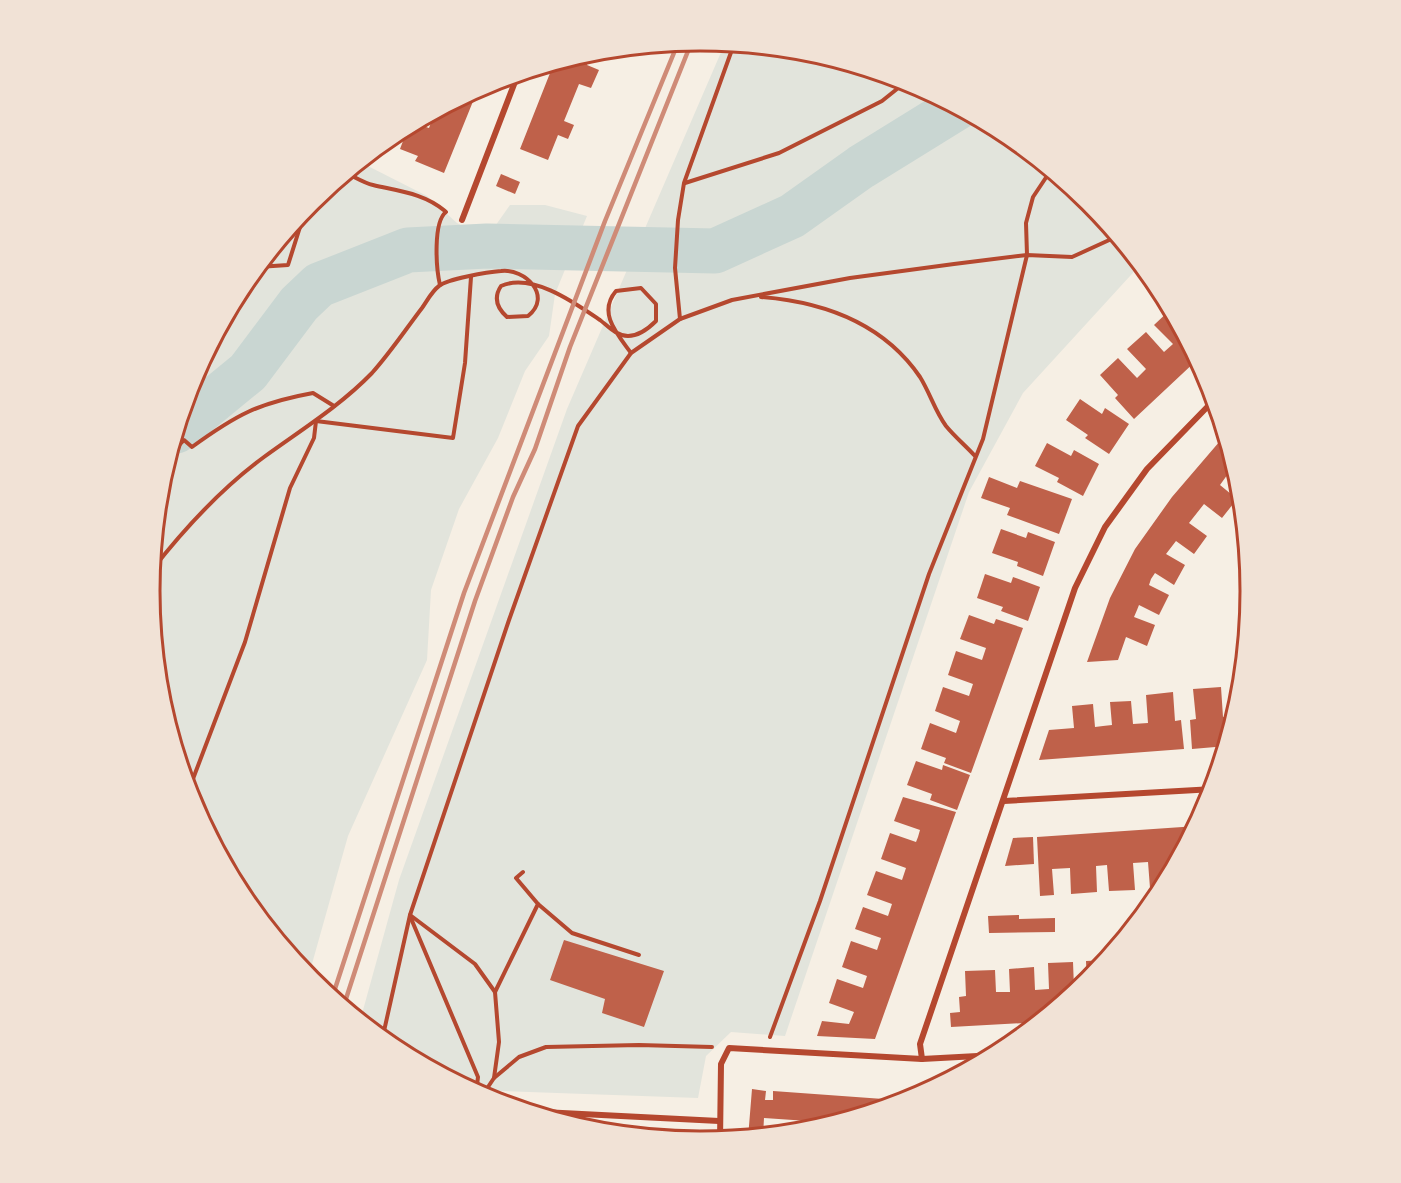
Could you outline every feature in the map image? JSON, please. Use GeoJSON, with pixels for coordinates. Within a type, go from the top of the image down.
{"type":"FeatureCollection","features":[{"type":"Feature","properties":{"kind":"street"},"geometry":{"type":"LineString","coordinates":[[462,220],[514,85]]}},
{"type":"Feature","properties":{"kind":"street"},"geometry":{"type":"LineString","coordinates":[[922,1059],[920,1044],[1075,588],[1105,527],[1147,469],[1208,406]]}},
{"type":"Feature","properties":{"kind":"street"},"geometry":{"type":"LineString","coordinates":[[1004,801],[1203,790]]}},
{"type":"Feature","properties":{"kind":"street"},"geometry":{"type":"LineString","coordinates":[[720,1131],[721,1064],[729,1048],[922,1059],[977,1056]]}},
{"type":"Feature","properties":{"kind":"street"},"geometry":{"type":"LineString","coordinates":[[557,1113],[719,1121]]}},
{"type":"Feature","properties":{"kind":"path"},"geometry":{"type":"LineString","coordinates":[[680,319],[675,268],[678,220],[684,183],[731,52]]}},
{"type":"Feature","properties":{"kind":"path"},"geometry":{"type":"LineString","coordinates":[[684,183],[779,153],[882,101],[898,89]]}},
{"type":"Feature","properties":{"kind":"path"},"geometry":{"type":"LineString","coordinates":[[354,177],[370,184],[404,190],[436,204],[445,211]]}},
{"type":"Feature","properties":{"kind":"path"},"geometry":{"type":"LineString","coordinates":[[765,1049],[820,901],[928,574],[983,439],[1028,255],[1026,223],[1033,197],[1047,177]]}},
{"type":"Feature","properties":{"kind":"path"},"geometry":{"type":"LineString","coordinates":[[439,224],[436,268],[440,285]]}},
{"type":"Feature","properties":{"kind":"path"},"geometry":{"type":"LineString","coordinates":[[269,266],[288,265],[299,229]]}},
{"type":"Feature","properties":{"kind":"path"},"geometry":{"type":"LineString","coordinates":[[384,1030],[410,915],[509,620],[578,426],[631,353],[680,319],[732,300],[850,278],[1028,255],[1072,257],[1111,239]]}},
{"type":"Feature","properties":{"kind":"path"},"geometry":{"type":"LineString","coordinates":[[161,560],[221,493],[263,458],[316,421],[372,373],[440,285],[492,272],[512,271],[529,279],[537,293],[532,312],[520,318],[507,317],[502,312],[497,296],[501,286],[511,282],[531,285],[555,294],[601,321],[610,330],[627,336],[642,332],[656,321],[656,304],[647,291],[641,288],[622,288],[616,291],[609,304],[609,317],[613,330],[631,353]]}},
{"type":"Feature","properties":{"kind":"path"},"geometry":{"type":"LineString","coordinates":[[316,421],[453,438],[465,363],[471,277]]}},
{"type":"Feature","properties":{"kind":"path"},"geometry":{"type":"LineString","coordinates":[[756,296],[820,305],[843,314],[882,339],[902,356],[920,378],[947,426],[975,456]]}},
{"type":"Feature","properties":{"kind":"path"},"geometry":{"type":"LineString","coordinates":[[180,445],[184,441],[192,447],[248,410],[282,399],[313,393],[334,406]]}},
{"type":"Feature","properties":{"kind":"path"},"geometry":{"type":"LineString","coordinates":[[194,777],[245,642],[290,488],[314,438],[316,421]]}},
{"type":"Feature","properties":{"kind":"path"},"geometry":{"type":"LineString","coordinates":[[523,872],[516,878],[538,904],[572,933],[639,955]]}},
{"type":"Feature","properties":{"kind":"path"},"geometry":{"type":"LineString","coordinates":[[495,992],[538,904]]}},
{"type":"Feature","properties":{"kind":"path"},"geometry":{"type":"LineString","coordinates":[[410,915],[475,964],[495,992],[500,1042],[494,1078]]}},
{"type":"Feature","properties":{"kind":"path"},"geometry":{"type":"LineString","coordinates":[[410,915],[478,1077],[477,1083]]}},
{"type":"Feature","properties":{"kind":"path"},"geometry":{"type":"LineString","coordinates":[[487,1088],[494,1078],[519,1057],[546,1047],[639,1045],[729,1048]]}},
{"type":"Feature","properties":{"kind":"shaded area"},"geometry":{"type":"Polygon","coordinates":[[[721,52],[806,61],[840,69],[907,92],[971,123],[1001,142],[1057,185],[1107,235],[1135,270],[1023,393],[969,492],[785,1036],[731,1032],[706,1056],[698,1098],[494,1091],[430,1060],[362,1013],[399,880],[567,409],[721,52]]]}},
{"type":"Feature","properties":{"kind":"shaded area"},"geometry":{"type":"Polygon","coordinates":[[[368,166],[427,196],[457,223],[486,239],[510,205],[545,205],[587,216],[555,294],[549,336],[525,371],[498,438],[459,509],[431,590],[427,660],[348,836],[311,967],[272,921],[251,892],[232,862],[201,798],[178,731],[170,697],[161,627],[161,556],[170,486],[178,452],[201,385],[232,321],[251,291],[294,235],[318,209],[368,166]]]}},
{"type":"Feature","properties":{"kind":"building"},"geometry":{"type":"Polygon","coordinates":[[[588,63],[587,65],[599,70],[591,88],[579,84],[564,121],[574,125],[568,139],[558,135],[548,160],[520,149],[550,72],[588,63]]]}},
{"type":"Feature","properties":{"kind":"building"},"geometry":{"type":"Polygon","coordinates":[[[473,102],[444,173],[415,161],[418,156],[400,149],[403,140],[424,126],[429,128],[431,122],[473,102]]]}},
{"type":"Feature","properties":{"kind":"building"},"geometry":{"type":"Polygon","coordinates":[[[501,174],[520,182],[515,194],[496,186],[501,174]]]}},
{"type":"Feature","properties":{"kind":"building"},"geometry":{"type":"Polygon","coordinates":[[[1165,315],[1191,365],[1134,419],[1115,398],[1118,395],[1100,375],[1118,358],[1137,378],[1146,369],[1127,349],[1146,332],[1164,352],[1173,344],[1154,325],[1165,315]]]}},
{"type":"Feature","properties":{"kind":"building"},"geometry":{"type":"Polygon","coordinates":[[[1080,399],[1102,414],[1105,408],[1129,424],[1109,454],[1085,438],[1088,435],[1066,420],[1080,399]]]}},
{"type":"Feature","properties":{"kind":"building"},"geometry":{"type":"Polygon","coordinates":[[[1220,441],[1228,474],[1220,485],[1232,495],[1233,503],[1222,518],[1204,504],[1189,523],[1207,536],[1194,554],[1176,541],[1166,554],[1185,565],[1174,585],[1155,573],[1151,579],[1149,585],[1169,595],[1159,615],[1139,605],[1134,617],[1155,625],[1147,646],[1126,637],[1118,660],[1087,662],[1110,598],[1135,549],[1172,497],[1220,441]]]}},
{"type":"Feature","properties":{"kind":"building"},"geometry":{"type":"Polygon","coordinates":[[[1047,443],[1071,456],[1074,450],[1099,464],[1083,496],[1057,482],[1059,478],[1035,466],[1047,443]]]}},
{"type":"Feature","properties":{"kind":"building"},"geometry":{"type":"Polygon","coordinates":[[[989,477],[1017,488],[1020,481],[1072,499],[1059,534],[1007,515],[1010,508],[981,498],[989,477]]]}},
{"type":"Feature","properties":{"kind":"building"},"geometry":{"type":"Polygon","coordinates":[[[1001,529],[1026,538],[1028,532],[1055,542],[1043,576],[1017,566],[1018,562],[992,553],[1001,529]]]}},
{"type":"Feature","properties":{"kind":"building"},"geometry":{"type":"Polygon","coordinates":[[[985,574],[1011,583],[1013,577],[1040,587],[1028,621],[1001,611],[1003,607],[977,598],[985,574]]]}},
{"type":"Feature","properties":{"kind":"building"},"geometry":{"type":"Polygon","coordinates":[[[969,615],[994,624],[996,619],[1023,628],[971,773],[944,763],[946,758],[921,749],[930,723],[956,733],[960,721],[935,711],[943,687],[969,696],[973,684],[948,675],[956,651],[982,660],[986,648],[960,639],[969,615]]]}},
{"type":"Feature","properties":{"kind":"building"},"geometry":{"type":"Polygon","coordinates":[[[1221,687],[1223,717],[1226,716],[1218,747],[1192,749],[1190,720],[1196,719],[1193,689],[1221,687]]]}},
{"type":"Feature","properties":{"kind":"building"},"geometry":{"type":"Polygon","coordinates":[[[1173,692],[1175,721],[1181,720],[1184,749],[1039,760],[1049,730],[1074,728],[1072,706],[1093,704],[1095,727],[1112,725],[1110,702],[1131,701],[1133,724],[1148,723],[1146,695],[1173,692]]]}},
{"type":"Feature","properties":{"kind":"building"},"geometry":{"type":"Polygon","coordinates":[[[916,761],[942,770],[943,765],[970,775],[957,810],[930,800],[932,794],[907,785],[916,761]]]}},
{"type":"Feature","properties":{"kind":"building"},"geometry":{"type":"Polygon","coordinates":[[[903,797],[956,812],[875,1039],[817,1036],[822,1021],[849,1024],[854,1012],[829,1003],[837,979],[863,988],[867,976],[842,967],[851,941],[877,950],[881,938],[855,929],[863,907],[888,916],[892,904],[867,895],[876,871],[902,880],[906,868],[881,859],[890,833],[916,842],[918,837],[920,830],[894,821],[903,797]]]}},
{"type":"Feature","properties":{"kind":"building"},"geometry":{"type":"Polygon","coordinates":[[[1187,827],[1153,888],[1150,888],[1148,862],[1133,863],[1135,890],[1109,891],[1107,865],[1096,866],[1097,892],[1071,894],[1070,868],[1052,869],[1054,895],[1040,896],[1037,837],[1187,827]]]}},
{"type":"Feature","properties":{"kind":"building"},"geometry":{"type":"Polygon","coordinates":[[[1033,837],[1034,864],[1005,866],[1013,838],[1033,837]]]}},
{"type":"Feature","properties":{"kind":"building"},"geometry":{"type":"Polygon","coordinates":[[[1019,915],[1019,919],[1055,918],[1055,932],[989,933],[988,916],[1019,915]]]}},
{"type":"Feature","properties":{"kind":"building"},"geometry":{"type":"Polygon","coordinates":[[[564,940],[664,971],[644,1027],[602,1013],[605,999],[550,980],[564,940]]]}},
{"type":"Feature","properties":{"kind":"building"},"geometry":{"type":"Polygon","coordinates":[[[1086,961],[1095,961],[1086,970],[1086,961]]]}},
{"type":"Feature","properties":{"kind":"building"},"geometry":{"type":"Polygon","coordinates":[[[1073,962],[1074,983],[1026,1023],[951,1027],[950,1013],[960,1012],[959,997],[966,996],[965,971],[995,970],[996,992],[1010,992],[1009,969],[1034,967],[1035,990],[1049,989],[1048,963],[1073,962]]]}},
{"type":"Feature","properties":{"kind":"building"},"geometry":{"type":"Polygon","coordinates":[[[752,1089],[766,1091],[765,1100],[773,1100],[773,1091],[885,1099],[810,1121],[764,1118],[763,1128],[749,1130],[752,1089]]]}},
{"type":"Feature","properties":{"kind":"waterway"},"geometry":{"type":"LineString","coordinates":[[188,421],[248,372],[299,304],[319,285],[408,250],[487,246],[715,251],[792,216],[861,167],[950,112]]}},
{"type":"Feature","properties":{"kind":"railway"},"geometry":{"type":"LineString","coordinates":[[346,999],[475,601],[513,497],[535,449],[570,347],[688,51]]}},
{"type":"Feature","properties":{"kind":"railway"},"geometry":{"type":"LineString","coordinates":[[335,989],[464,593],[605,221],[674,52]]}}]}
